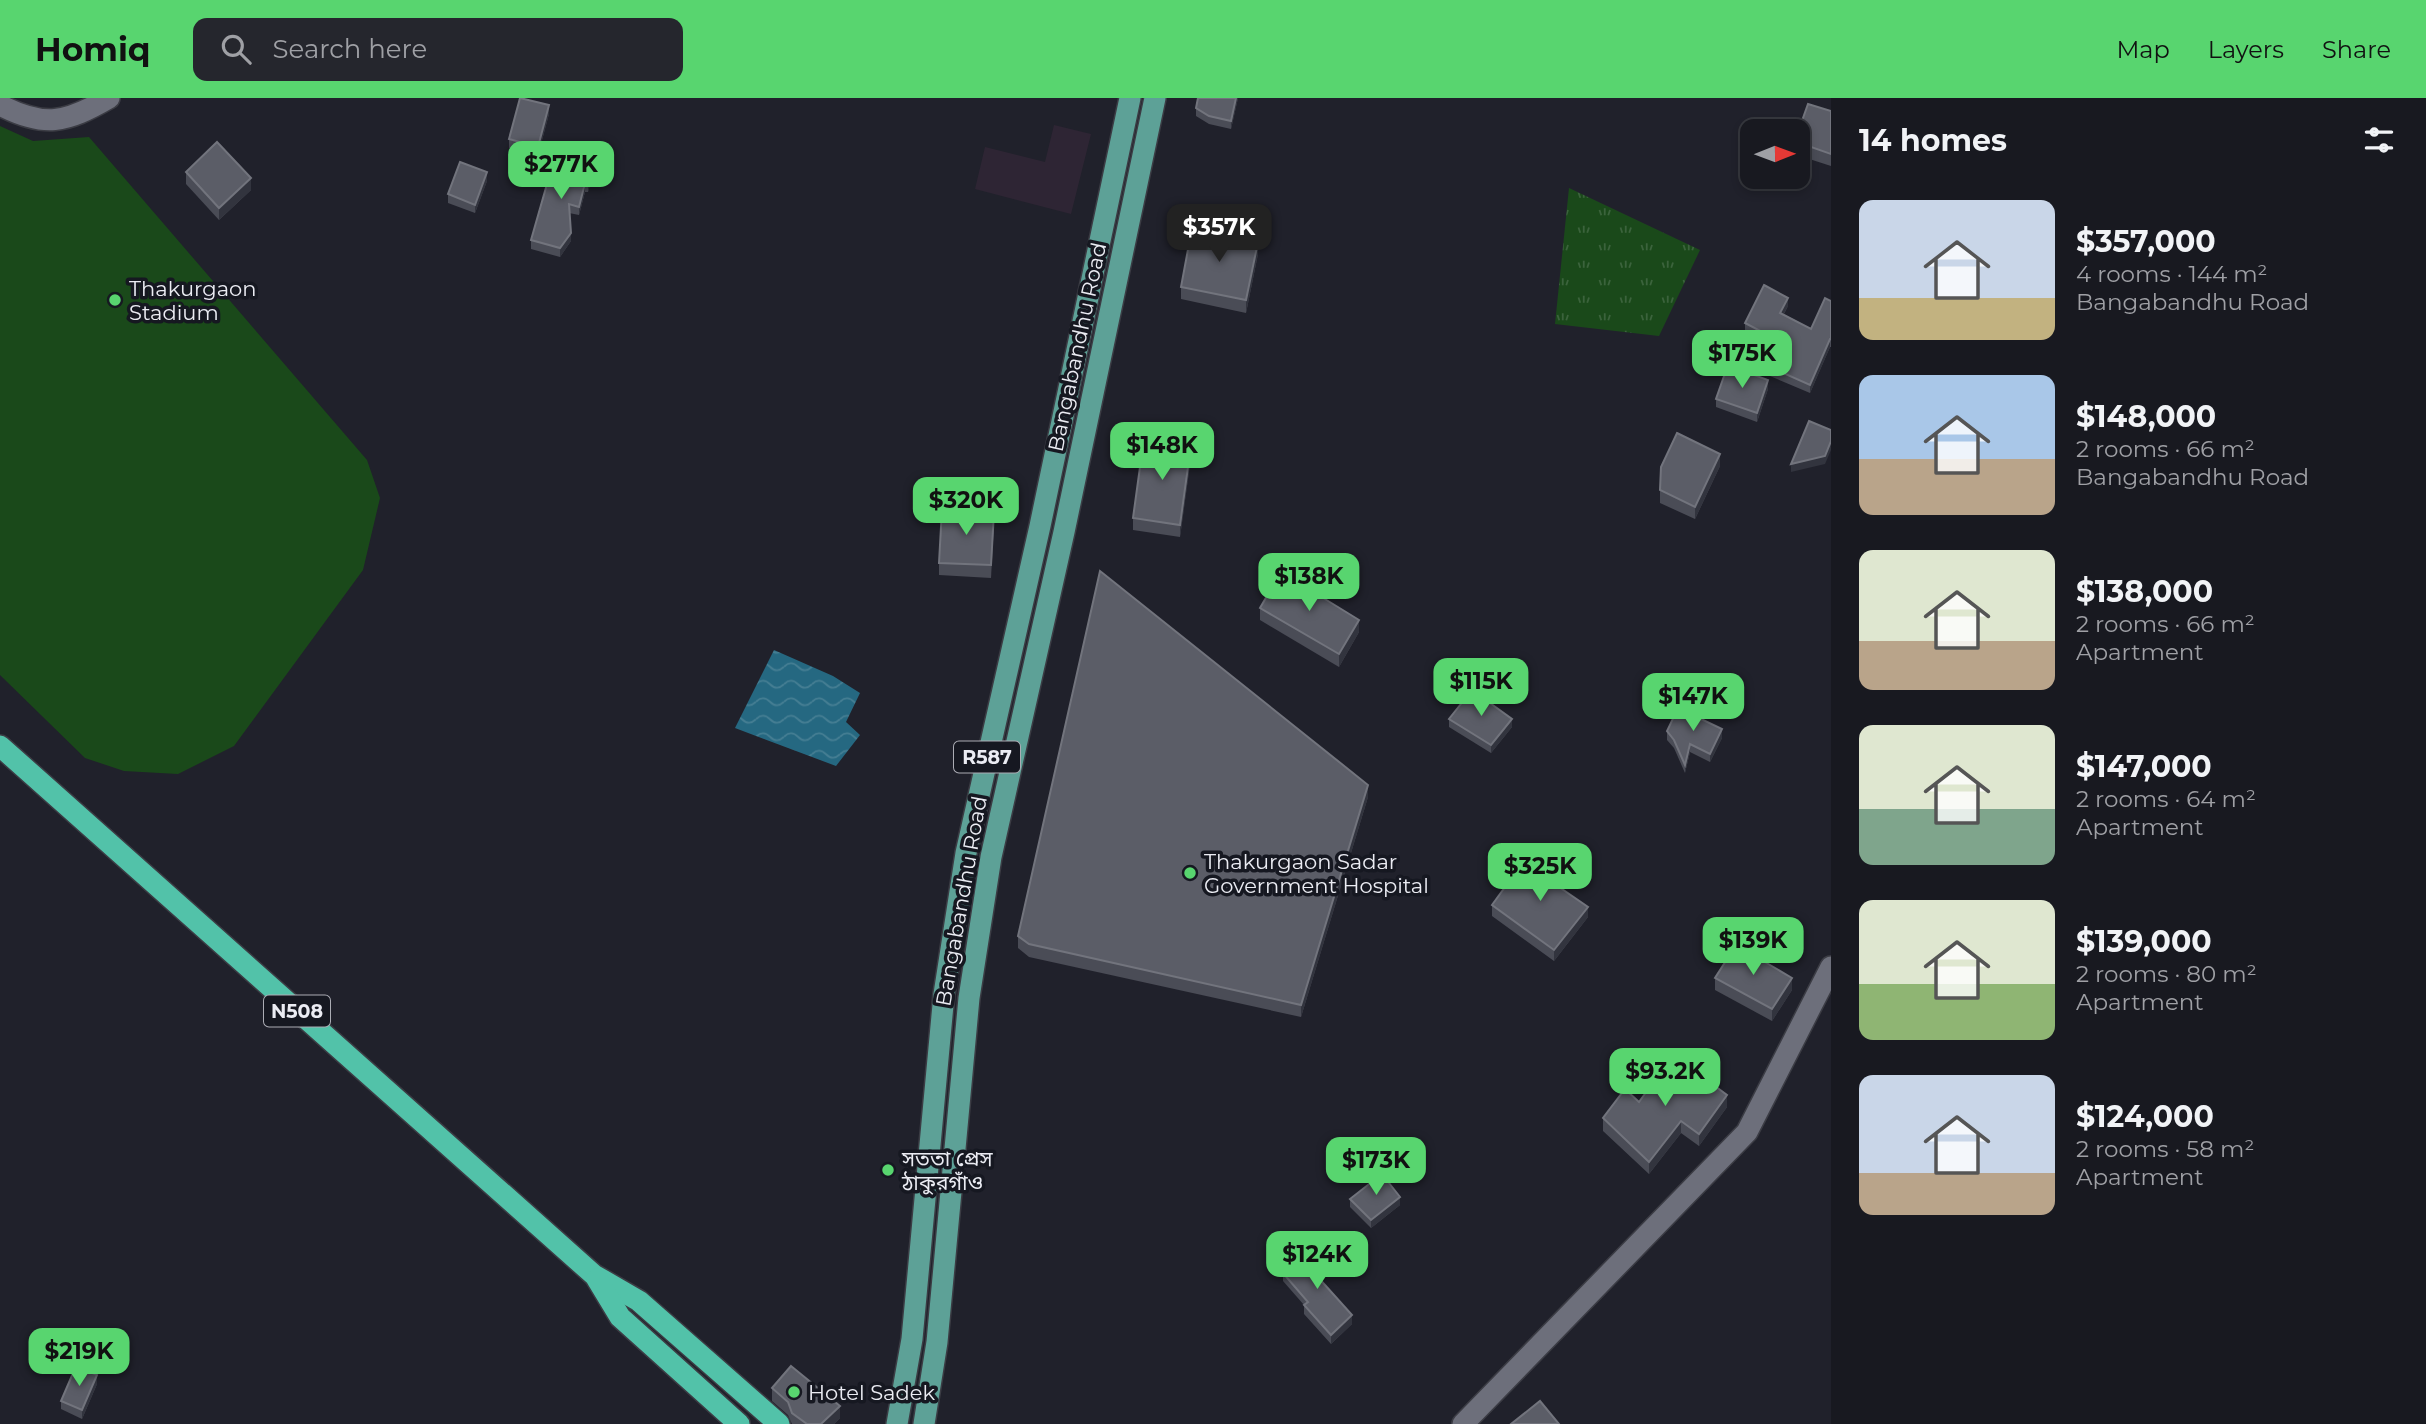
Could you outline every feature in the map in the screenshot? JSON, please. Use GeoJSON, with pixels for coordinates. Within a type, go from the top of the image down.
{"type":"FeatureCollection","features":[{"type":"Feature","properties":{"kind":"highway","name":"N508"},"geometry":{"type":"LineString","coordinates":[[0,746],[594,1275],[639,1301],[779,1424]]}},
{"type":"Feature","properties":{"kind":"highway","name":"N508"},"geometry":{"type":"LineString","coordinates":[[594,1275],[621,1317],[739,1424]]}},
{"type":"Feature","properties":{"kind":"main road","name":"Bangabandhu Road"},"geometry":{"type":"LineString","coordinates":[[897,1424],[912,1339],[944,994],[966,853],[1130,98]]}},
{"type":"Feature","properties":{"kind":"main road","name":"Bangabandhu Road"},"geometry":{"type":"LineString","coordinates":[[924,1424],[937,1342],[969,998],[990,857],[1064,532],[1156,98]]}},
{"type":"Feature","properties":{"kind":"street"},"geometry":{"type":"LineString","coordinates":[[0,105],[22,116],[46,121],[70,117],[109,98]]}},
{"type":"Feature","properties":{"kind":"street"},"geometry":{"type":"LineString","coordinates":[[1463,1424],[1747,1132],[1831,967]]}},
{"type":"Feature","properties":{"kind":"shaded area"},"geometry":{"type":"Polygon","coordinates":[[[1054,125],[1091,134],[1071,214],[975,189],[985,147],[1045,162],[1054,125]]]}},
{"type":"Feature","properties":{"kind":"green space","name":"Thakurgaon Stadium"},"geometry":{"type":"Polygon","coordinates":[[[0,126],[33,141],[89,137],[367,460],[380,498],[363,570],[234,746],[178,774],[124,771],[85,758],[0,675],[0,126]]]}},
{"type":"Feature","properties":{"kind":"green space"},"geometry":{"type":"Polygon","coordinates":[[[1569,188],[1700,250],[1659,336],[1555,324],[1569,188]]]}},
{"type":"Feature","properties":{"kind":"water"},"geometry":{"type":"Polygon","coordinates":[[[774,650],[833,676],[860,693],[846,722],[860,735],[836,766],[735,728],[774,650]]]}},
{"type":"Feature","properties":{"kind":"building"},"geometry":{"type":"Polygon","coordinates":[[[520,98],[549,105],[538,147],[509,139],[520,98]]]}},
{"type":"Feature","properties":{"kind":"building"},"geometry":{"type":"Polygon","coordinates":[[[1198,98],[1236,98],[1231,121],[1209,116],[1196,108],[1198,98]]]}},
{"type":"Feature","properties":{"kind":"building"},"geometry":{"type":"Polygon","coordinates":[[[1808,104],[1831,111],[1831,154],[1810,147],[1810,119],[1803,119],[1808,104]]]}},
{"type":"Feature","properties":{"kind":"building"},"geometry":{"type":"Polygon","coordinates":[[[217,142],[251,178],[219,208],[186,172],[217,142]]]}},
{"type":"Feature","properties":{"kind":"building"},"geometry":{"type":"Polygon","coordinates":[[[555,156],[593,166],[579,207],[569,204],[571,233],[560,248],[531,240],[555,156]]]}},
{"type":"Feature","properties":{"kind":"building"},"geometry":{"type":"Polygon","coordinates":[[[460,162],[487,172],[475,205],[448,194],[460,162]]]}},
{"type":"Feature","properties":{"kind":"building"},"geometry":{"type":"Polygon","coordinates":[[[1192,228],[1258,242],[1246,300],[1181,287],[1192,228]]]}},
{"type":"Feature","properties":{"kind":"building"},"geometry":{"type":"Polygon","coordinates":[[[1764,285],[1788,298],[1780,313],[1811,329],[1825,298],[1831,301],[1831,339],[1810,385],[1770,367],[1781,342],[1745,323],[1764,285]]]}},
{"type":"Feature","properties":{"kind":"building"},"geometry":{"type":"Polygon","coordinates":[[[1735,368],[1768,380],[1757,413],[1716,399],[1724,376],[1735,368]]]}},
{"type":"Feature","properties":{"kind":"building"},"geometry":{"type":"Polygon","coordinates":[[[1809,421],[1831,430],[1831,441],[1825,456],[1791,464],[1809,421]]]}},
{"type":"Feature","properties":{"kind":"building"},"geometry":{"type":"Polygon","coordinates":[[[1677,433],[1720,454],[1695,507],[1660,490],[1661,467],[1677,433]]]}},
{"type":"Feature","properties":{"kind":"building"},"geometry":{"type":"Polygon","coordinates":[[[1144,438],[1191,445],[1180,525],[1133,518],[1144,438]]]}},
{"type":"Feature","properties":{"kind":"building"},"geometry":{"type":"Polygon","coordinates":[[[942,509],[994,512],[991,565],[939,563],[942,509]]]}},
{"type":"Feature","properties":{"kind":"building","name":"Thakurgaon Sadar Government Hospital"},"geometry":{"type":"Polygon","coordinates":[[[1100,571],[1368,785],[1301,1005],[1029,944],[1018,936],[1100,571]]]}},
{"type":"Feature","properties":{"kind":"building"},"geometry":{"type":"Polygon","coordinates":[[[1281,572],[1359,620],[1339,654],[1260,608],[1281,572]]]}},
{"type":"Feature","properties":{"kind":"building"},"geometry":{"type":"Polygon","coordinates":[[[1472,690],[1512,719],[1491,745],[1449,719],[1472,690]]]}},
{"type":"Feature","properties":{"kind":"building"},"geometry":{"type":"Polygon","coordinates":[[[1678,708],[1722,729],[1710,754],[1690,744],[1685,765],[1667,731],[1678,708]]]}},
{"type":"Feature","properties":{"kind":"building"},"geometry":{"type":"Polygon","coordinates":[[[1529,854],[1558,868],[1549,880],[1588,907],[1554,950],[1492,905],[1529,854]]]}},
{"type":"Feature","properties":{"kind":"building"},"geometry":{"type":"Polygon","coordinates":[[[1736,945],[1792,978],[1772,1009],[1715,978],[1736,945]]]}},
{"type":"Feature","properties":{"kind":"building"},"geometry":{"type":"Polygon","coordinates":[[[1673,1055],[1727,1095],[1699,1134],[1681,1121],[1649,1162],[1603,1118],[1625,1089],[1639,1102],[1673,1055]]]}},
{"type":"Feature","properties":{"kind":"building"},"geometry":{"type":"Polygon","coordinates":[[[1382,1174],[1400,1197],[1371,1220],[1350,1199],[1382,1174]]]}},
{"type":"Feature","properties":{"kind":"building"},"geometry":{"type":"Polygon","coordinates":[[[1313,1247],[1328,1264],[1316,1275],[1352,1315],[1331,1335],[1304,1305],[1308,1302],[1283,1273],[1313,1247]]]}},
{"type":"Feature","properties":{"kind":"building"},"geometry":{"type":"Polygon","coordinates":[[[76,1366],[97,1375],[82,1410],[61,1401],[76,1366]]]}},
{"type":"Feature","properties":{"kind":"building","name":"Hotel Sadek"},"geometry":{"type":"Polygon","coordinates":[[[791,1366],[840,1406],[821,1424],[807,1424],[792,1413],[788,1402],[772,1388],[791,1366]]]}},
{"type":"Feature","properties":{"kind":"building"},"geometry":{"type":"Polygon","coordinates":[[[1540,1401],[1559,1424],[1511,1424],[1540,1401]]]}},
{"type":"Feature","properties":{"kind":"place","name":"Thakurgaon Stadium"},"geometry":{"type":"Point","coordinates":[115,300]}},
{"type":"Feature","properties":{"kind":"place","name":"Thakurgaon Sadar Government Hospital"},"geometry":{"type":"Point","coordinates":[1190,873]}},
{"type":"Feature","properties":{"kind":"place","name":"সততা প্রেস ঠাকুরগাঁও"},"geometry":{"type":"Point","coordinates":[888,1170]}},
{"type":"Feature","properties":{"kind":"place","name":"Hotel Sadek"},"geometry":{"type":"Point","coordinates":[794,1392]}}]}
